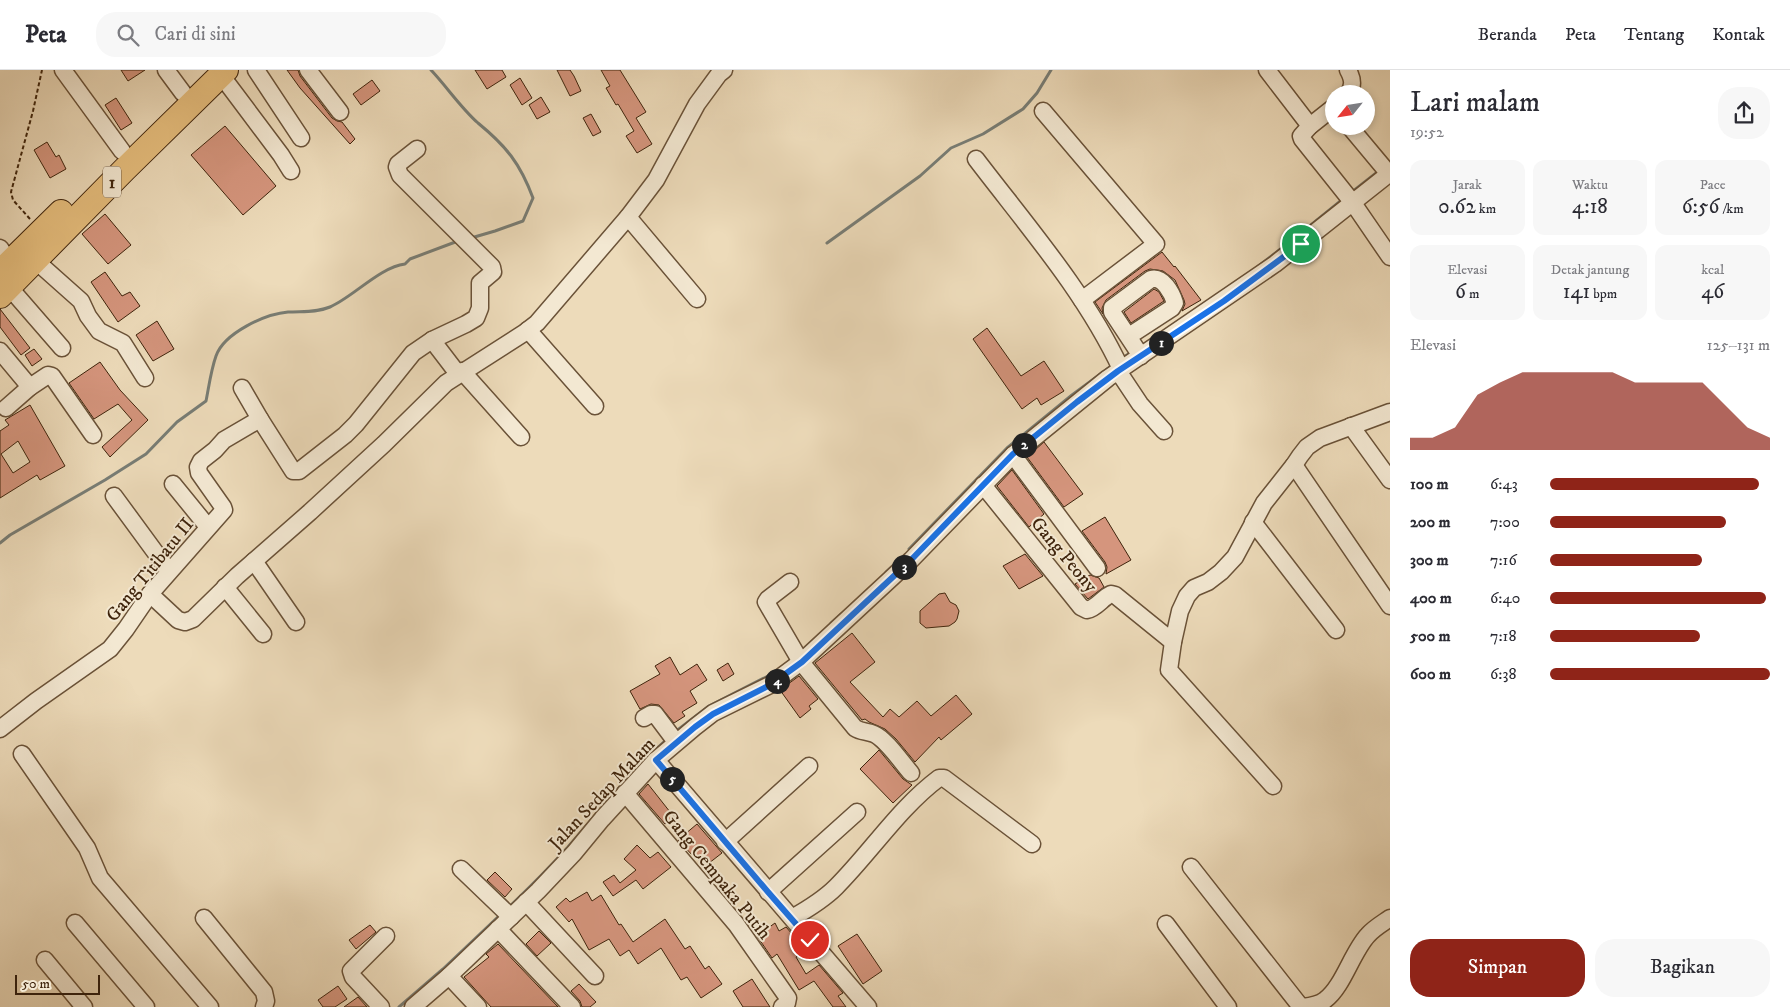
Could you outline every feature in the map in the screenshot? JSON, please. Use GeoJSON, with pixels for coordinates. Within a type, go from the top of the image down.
{"type":"FeatureCollection","features":[{"type":"Feature","properties":{"kind":"highway","name":"1"},"geometry":{"type":"LineString","coordinates":[[4,273],[41,232],[183,93],[218,72]]}},
{"type":"Feature","properties":{"kind":"highway","name":"1"},"geometry":{"type":"LineString","coordinates":[[4,273],[36,261],[218,72]]}},
{"type":"Feature","properties":{"kind":"street"},"geometry":{"type":"LineString","coordinates":[[63,70],[122,151]]}},
{"type":"Feature","properties":{"kind":"street"},"geometry":{"type":"LineString","coordinates":[[166,70],[183,93]]}},
{"type":"Feature","properties":{"kind":"street"},"geometry":{"type":"LineString","coordinates":[[256,70],[301,138]]}},
{"type":"Feature","properties":{"kind":"street"},"geometry":{"type":"LineString","coordinates":[[308,70],[340,112]]}},
{"type":"Feature","properties":{"kind":"street"},"geometry":{"type":"LineString","coordinates":[[317,70],[322,73],[328,70]]}},
{"type":"Feature","properties":{"kind":"street"},"geometry":{"type":"LineString","coordinates":[[1267,70],[1310,126]]}},
{"type":"Feature","properties":{"kind":"street"},"geometry":{"type":"LineString","coordinates":[[1348,70],[1353,82],[1352,85]]}},
{"type":"Feature","properties":{"kind":"street"},"geometry":{"type":"LineString","coordinates":[[218,72],[282,155],[292,171]]}},
{"type":"Feature","properties":{"kind":"street"},"geometry":{"type":"LineString","coordinates":[[150,594],[178,620],[185,622],[198,614],[225,587],[384,444],[433,394],[460,373],[528,330],[545,315],[628,217],[656,180],[697,104],[720,72]]}},
{"type":"Feature","properties":{"kind":"street"},"geometry":{"type":"LineString","coordinates":[[1043,111],[1156,244],[1082,300]]}},
{"type":"Feature","properties":{"kind":"street"},"geometry":{"type":"LineString","coordinates":[[1325,114],[1310,126],[1301,136],[1302,139],[1348,198],[1390,257]]}},
{"type":"Feature","properties":{"kind":"street"},"geometry":{"type":"LineString","coordinates":[[1356,135],[1386,170]]}},
{"type":"Feature","properties":{"kind":"street"},"geometry":{"type":"LineString","coordinates":[[242,388],[293,471],[299,471],[356,424],[413,353],[432,340],[476,318],[480,308],[480,283],[493,272],[492,267],[463,240],[398,171],[398,164],[417,149]]}},
{"type":"Feature","properties":{"kind":"street"},"geometry":{"type":"LineString","coordinates":[[976,159],[1063,272],[1082,300],[1140,404],[1164,431]]}},
{"type":"Feature","properties":{"kind":"street","name":"Jalan Sedap Malam"},"geometry":{"type":"LineString","coordinates":[[413,1007],[498,929],[505,911],[526,902],[574,853],[656,760],[672,737],[770,685],[798,656],[889,581],[1013,454],[1077,402],[1135,347],[1275,264],[1348,198],[1386,170]]}},
{"type":"Feature","properties":{"kind":"street"},"geometry":{"type":"LineString","coordinates":[[628,217],[697,299]]}},
{"type":"Feature","properties":{"kind":"street"},"geometry":{"type":"LineString","coordinates":[[36,261],[81,300],[88,316],[99,332],[123,343],[146,378]]}},
{"type":"Feature","properties":{"kind":"street"},"geometry":{"type":"LineString","coordinates":[[4,273],[62,348]]}},
{"type":"Feature","properties":{"kind":"street"},"geometry":{"type":"LineString","coordinates":[[528,330],[595,406]]}},
{"type":"Feature","properties":{"kind":"street"},"geometry":{"type":"LineString","coordinates":[[432,340],[460,373],[521,436]]}},
{"type":"Feature","properties":{"kind":"street"},"geometry":{"type":"LineString","coordinates":[[0,351],[30,387]]}},
{"type":"Feature","properties":{"kind":"street"},"geometry":{"type":"LineString","coordinates":[[6,408],[44,376],[52,376],[93,435]]}},
{"type":"Feature","properties":{"kind":"street"},"geometry":{"type":"LineString","coordinates":[[1273,786],[1169,670],[1180,611],[1187,596],[1194,588],[1208,582],[1235,557],[1253,522],[1277,484],[1307,447],[1320,438],[1390,412]]}},
{"type":"Feature","properties":{"kind":"street","name":"Gang Titibatu II"},"geometry":{"type":"LineString","coordinates":[[0,729],[110,649],[150,594],[224,510],[199,473],[198,467],[201,461],[224,440],[260,419]]}},
{"type":"Feature","properties":{"kind":"street"},"geometry":{"type":"LineString","coordinates":[[1351,426],[1390,480]]}},
{"type":"Feature","properties":{"kind":"street"},"geometry":{"type":"LineString","coordinates":[[1013,454],[1097,568]]}},
{"type":"Feature","properties":{"kind":"street"},"geometry":{"type":"LineString","coordinates":[[1294,465],[1390,606]]}},
{"type":"Feature","properties":{"kind":"street"},"geometry":{"type":"LineString","coordinates":[[173,484],[208,527]]}},
{"type":"Feature","properties":{"kind":"street","name":"Gang Peony"},"geometry":{"type":"LineString","coordinates":[[983,485],[1081,607],[1087,610],[1093,609],[1107,596],[1115,595],[1173,642]]}},
{"type":"Feature","properties":{"kind":"street"},"geometry":{"type":"LineString","coordinates":[[114,496],[169,571]]}},
{"type":"Feature","properties":{"kind":"street"},"geometry":{"type":"LineString","coordinates":[[1253,522],[1336,630]]}},
{"type":"Feature","properties":{"kind":"street"},"geometry":{"type":"LineString","coordinates":[[254,562],[296,622]]}},
{"type":"Feature","properties":{"kind":"street"},"geometry":{"type":"LineString","coordinates":[[790,582],[766,602],[798,656],[854,728],[861,732],[874,734],[881,739],[911,773]]}},
{"type":"Feature","properties":{"kind":"street"},"geometry":{"type":"LineString","coordinates":[[225,587],[263,634]]}},
{"type":"Feature","properties":{"kind":"street"},"geometry":{"type":"LineString","coordinates":[[644,718],[650,714],[655,714],[672,737]]}},
{"type":"Feature","properties":{"kind":"street"},"geometry":{"type":"LineString","coordinates":[[22,754],[87,848],[100,878],[210,1007]]}},
{"type":"Feature","properties":{"kind":"street"},"geometry":{"type":"LineString","coordinates":[[656,760],[868,1007]]}},
{"type":"Feature","properties":{"kind":"street"},"geometry":{"type":"LineString","coordinates":[[725,842],[809,766]]}},
{"type":"Feature","properties":{"kind":"street"},"geometry":{"type":"LineString","coordinates":[[792,918],[819,902],[836,887],[900,815],[939,778],[944,778],[1032,844]]}},
{"type":"Feature","properties":{"kind":"street","name":"Gang Cempaka Putih"},"geometry":{"type":"LineString","coordinates":[[625,793],[736,924],[754,948],[788,998],[787,1003],[782,1007]]}},
{"type":"Feature","properties":{"kind":"street"},"geometry":{"type":"LineString","coordinates":[[768,892],[857,812]]}},
{"type":"Feature","properties":{"kind":"street"},"geometry":{"type":"LineString","coordinates":[[1190,867],[1302,1007],[1313,1006],[1324,1001],[1332,994],[1369,934],[1390,918]]}},
{"type":"Feature","properties":{"kind":"street"},"geometry":{"type":"LineString","coordinates":[[461,870],[505,911]]}},
{"type":"Feature","properties":{"kind":"street"},"geometry":{"type":"LineString","coordinates":[[526,902],[595,976]]}},
{"type":"Feature","properties":{"kind":"street"},"geometry":{"type":"LineString","coordinates":[[204,918],[264,992],[266,1001],[264,1007]]}},
{"type":"Feature","properties":{"kind":"street"},"geometry":{"type":"LineString","coordinates":[[76,923],[146,1007]]}},
{"type":"Feature","properties":{"kind":"street"},"geometry":{"type":"LineString","coordinates":[[1166,924],[1228,1007]]}},
{"type":"Feature","properties":{"kind":"street"},"geometry":{"type":"LineString","coordinates":[[498,929],[572,1007]]}},
{"type":"Feature","properties":{"kind":"street"},"geometry":{"type":"LineString","coordinates":[[381,1007],[353,977],[351,972],[386,936]]}},
{"type":"Feature","properties":{"kind":"street"},"geometry":{"type":"LineString","coordinates":[[45,960],[84,1007]]}},
{"type":"Feature","properties":{"kind":"street"},"geometry":{"type":"LineString","coordinates":[[449,976],[478,1007]]}},
{"type":"Feature","properties":{"kind":"path"},"geometry":{"type":"LineString","coordinates":[[41,232],[13,200],[11,192],[42,70]]}},
{"type":"Feature","properties":{"kind":"building"},"geometry":{"type":"Polygon","coordinates":[[[121,70],[145,70],[128,81],[121,70]]]}},
{"type":"Feature","properties":{"kind":"building"},"geometry":{"type":"Polygon","coordinates":[[[287,70],[298,70],[300,76],[332,118],[342,122],[355,139],[350,144],[300,88],[287,70]]]}},
{"type":"Feature","properties":{"kind":"building"},"geometry":{"type":"Polygon","coordinates":[[[475,70],[502,70],[506,77],[487,89],[475,70]]]}},
{"type":"Feature","properties":{"kind":"building"},"geometry":{"type":"Polygon","coordinates":[[[557,70],[570,70],[581,91],[570,96],[557,70]]]}},
{"type":"Feature","properties":{"kind":"building"},"geometry":{"type":"Polygon","coordinates":[[[601,70],[620,70],[646,112],[636,118],[652,144],[637,153],[626,136],[634,131],[606,88],[610,86],[601,70]]]}},
{"type":"Feature","properties":{"kind":"building"},"geometry":{"type":"Polygon","coordinates":[[[520,78],[532,98],[522,105],[510,85],[520,78]]]}},
{"type":"Feature","properties":{"kind":"building"},"geometry":{"type":"Polygon","coordinates":[[[372,80],[380,91],[361,105],[353,94],[372,80]]]}},
{"type":"Feature","properties":{"kind":"building"},"geometry":{"type":"Polygon","coordinates":[[[541,97],[550,112],[537,119],[529,105],[541,97]]]}},
{"type":"Feature","properties":{"kind":"building"},"geometry":{"type":"Polygon","coordinates":[[[116,98],[132,123],[121,130],[105,105],[116,98]]]}},
{"type":"Feature","properties":{"kind":"building"},"geometry":{"type":"Polygon","coordinates":[[[591,114],[601,132],[593,136],[583,118],[591,114]]]}},
{"type":"Feature","properties":{"kind":"building"},"geometry":{"type":"Polygon","coordinates":[[[225,126],[276,186],[243,215],[191,155],[225,126]]]}},
{"type":"Feature","properties":{"kind":"building"},"geometry":{"type":"Polygon","coordinates":[[[47,142],[56,157],[59,155],[66,169],[50,178],[34,150],[47,142]]]}},
{"type":"Feature","properties":{"kind":"building"},"geometry":{"type":"Polygon","coordinates":[[[105,214],[131,245],[108,264],[82,234],[105,214]]]}},
{"type":"Feature","properties":{"kind":"building"},"geometry":{"type":"Polygon","coordinates":[[[1162,252],[1201,300],[1182,311],[1185,304],[1175,280],[1163,271],[1150,269],[1106,300],[1102,308],[1103,314],[1095,302],[1162,252]]]}},
{"type":"Feature","properties":{"kind":"building"},"geometry":{"type":"Polygon","coordinates":[[[105,272],[122,296],[130,292],[140,306],[118,322],[91,282],[105,272]]]}},
{"type":"Feature","properties":{"kind":"building"},"geometry":{"type":"Polygon","coordinates":[[[1154,289],[1159,292],[1164,301],[1131,323],[1124,312],[1154,289]]]}},
{"type":"Feature","properties":{"kind":"building"},"geometry":{"type":"Polygon","coordinates":[[[0,309],[30,348],[21,355],[0,327],[0,309]]]}},
{"type":"Feature","properties":{"kind":"building"},"geometry":{"type":"Polygon","coordinates":[[[157,321],[174,349],[153,361],[136,335],[157,321]]]}},
{"type":"Feature","properties":{"kind":"building"},"geometry":{"type":"Polygon","coordinates":[[[987,328],[1021,376],[1044,361],[1064,391],[1041,405],[1037,398],[1022,409],[973,339],[987,328]]]}},
{"type":"Feature","properties":{"kind":"building"},"geometry":{"type":"Polygon","coordinates":[[[34,349],[42,359],[32,366],[25,355],[34,349]]]}},
{"type":"Feature","properties":{"kind":"building"},"geometry":{"type":"Polygon","coordinates":[[[100,362],[120,390],[148,420],[110,457],[102,447],[132,420],[118,404],[94,419],[69,383],[100,362]]]}},
{"type":"Feature","properties":{"kind":"building"},"geometry":{"type":"Polygon","coordinates":[[[30,405],[65,466],[40,480],[37,475],[0,498],[0,431],[9,425],[5,420],[30,405]],[[18,441],[1,454],[13,473],[30,462],[18,441]]]}},
{"type":"Feature","properties":{"kind":"building"},"geometry":{"type":"Polygon","coordinates":[[[1044,442],[1083,494],[1064,507],[1027,457],[1044,442]]]}},
{"type":"Feature","properties":{"kind":"building"},"geometry":{"type":"Polygon","coordinates":[[[1012,470],[1044,514],[1029,527],[997,486],[1012,470]]]}},
{"type":"Feature","properties":{"kind":"building"},"geometry":{"type":"Polygon","coordinates":[[[1105,517],[1131,560],[1106,574],[1107,567],[1105,562],[1082,531],[1105,517]]]}},
{"type":"Feature","properties":{"kind":"building"},"geometry":{"type":"Polygon","coordinates":[[[1025,554],[1043,576],[1019,589],[1003,566],[1025,554]]]}},
{"type":"Feature","properties":{"kind":"building"},"geometry":{"type":"Polygon","coordinates":[[[1090,575],[1099,578],[1104,587],[1088,599],[1075,584],[1090,575]]]}},
{"type":"Feature","properties":{"kind":"building"},"geometry":{"type":"Polygon","coordinates":[[[945,593],[950,602],[956,605],[959,611],[957,619],[949,626],[926,628],[920,623],[920,611],[939,594],[945,593]]]}},
{"type":"Feature","properties":{"kind":"building"},"geometry":{"type":"Polygon","coordinates":[[[852,633],[875,662],[850,682],[883,717],[890,709],[899,717],[917,701],[931,716],[956,695],[972,714],[941,740],[939,737],[915,762],[885,729],[865,719],[862,720],[815,663],[852,633]]]}},
{"type":"Feature","properties":{"kind":"building"},"geometry":{"type":"Polygon","coordinates":[[[670,657],[680,675],[697,664],[707,680],[690,691],[697,703],[682,712],[685,716],[674,723],[659,705],[651,704],[640,709],[630,691],[660,674],[655,666],[670,657]]]}},
{"type":"Feature","properties":{"kind":"building"},"geometry":{"type":"Polygon","coordinates":[[[728,663],[734,674],[723,681],[717,670],[728,663]]]}},
{"type":"Feature","properties":{"kind":"building"},"geometry":{"type":"Polygon","coordinates":[[[799,676],[818,699],[809,706],[811,709],[800,718],[780,690],[799,676]]]}},
{"type":"Feature","properties":{"kind":"building"},"geometry":{"type":"Polygon","coordinates":[[[879,750],[903,779],[912,785],[893,803],[860,769],[879,750]]]}},
{"type":"Feature","properties":{"kind":"building"},"geometry":{"type":"Polygon","coordinates":[[[648,784],[674,817],[665,824],[639,794],[648,784]]]}},
{"type":"Feature","properties":{"kind":"building"},"geometry":{"type":"Polygon","coordinates":[[[697,824],[722,853],[704,867],[678,840],[697,824]]]}},
{"type":"Feature","properties":{"kind":"building"},"geometry":{"type":"Polygon","coordinates":[[[637,845],[650,858],[658,852],[671,867],[643,889],[636,880],[613,896],[603,882],[614,875],[620,883],[636,870],[624,859],[637,845]]]}},
{"type":"Feature","properties":{"kind":"building"},"geometry":{"type":"Polygon","coordinates":[[[495,872],[512,889],[505,897],[487,880],[495,872]]]}},
{"type":"Feature","properties":{"kind":"building"},"geometry":{"type":"Polygon","coordinates":[[[587,892],[592,901],[601,895],[619,925],[621,924],[633,942],[665,919],[685,949],[690,946],[705,969],[709,966],[722,984],[701,998],[687,977],[681,980],[661,948],[638,964],[629,950],[620,956],[609,939],[589,950],[572,919],[569,922],[556,907],[566,898],[570,902],[587,892]]]}},
{"type":"Feature","properties":{"kind":"building"},"geometry":{"type":"Polygon","coordinates":[[[775,923],[779,931],[786,927],[807,951],[796,957],[806,974],[819,965],[843,993],[838,996],[846,1007],[833,1007],[814,981],[799,990],[777,954],[772,958],[757,936],[775,923]]]}},
{"type":"Feature","properties":{"kind":"building"},"geometry":{"type":"Polygon","coordinates":[[[370,925],[376,932],[356,949],[349,940],[370,925]]]}},
{"type":"Feature","properties":{"kind":"building"},"geometry":{"type":"Polygon","coordinates":[[[539,931],[551,943],[537,956],[526,944],[539,931]]]}},
{"type":"Feature","properties":{"kind":"building"},"geometry":{"type":"Polygon","coordinates":[[[857,934],[882,971],[863,984],[838,946],[857,934]]]}},
{"type":"Feature","properties":{"kind":"building"},"geometry":{"type":"Polygon","coordinates":[[[498,944],[558,1007],[491,1007],[464,977],[489,957],[486,954],[498,944]]]}},
{"type":"Feature","properties":{"kind":"building"},"geometry":{"type":"Polygon","coordinates":[[[752,979],[770,1007],[743,1007],[733,991],[752,979]]]}},
{"type":"Feature","properties":{"kind":"building"},"geometry":{"type":"Polygon","coordinates":[[[579,984],[596,1002],[590,1007],[582,1007],[580,1001],[571,991],[579,984]]]}},
{"type":"Feature","properties":{"kind":"building"},"geometry":{"type":"Polygon","coordinates":[[[338,986],[347,999],[335,1007],[323,1007],[318,1000],[338,986]]]}},
{"type":"Feature","properties":{"kind":"building"},"geometry":{"type":"Polygon","coordinates":[[[358,997],[367,1007],[344,1007],[358,997]]]}},
{"type":"Feature","properties":{"kind":"waterway"},"geometry":{"type":"LineString","coordinates":[[431,70],[466,111],[511,156],[523,175],[533,198],[523,221],[471,238]]}},
{"type":"Feature","properties":{"kind":"waterway"},"geometry":{"type":"LineString","coordinates":[[827,243],[920,176],[951,148],[983,134],[1023,109],[1037,93],[1051,70]]}},
{"type":"Feature","properties":{"kind":"waterway"},"geometry":{"type":"LineString","coordinates":[[1352,192],[1380,170]]}},
{"type":"Feature","properties":{"kind":"waterway"},"geometry":{"type":"LineString","coordinates":[[1301,233],[1343,199]]}},
{"type":"Feature","properties":{"kind":"waterway"},"geometry":{"type":"LineString","coordinates":[[0,543],[10,535],[146,454],[177,422],[206,401],[216,356],[220,348],[236,332],[268,316],[288,312],[314,311],[330,307],[376,276],[396,266],[405,264],[410,259],[458,241]]}},
{"type":"Feature","properties":{"kind":"waterway"},"geometry":{"type":"LineString","coordinates":[[1256,268],[1287,244]]}},
{"type":"Feature","properties":{"kind":"waterway"},"geometry":{"type":"LineString","coordinates":[[1121,359],[1133,351]]}},
{"type":"Feature","properties":{"kind":"waterway"},"geometry":{"type":"LineString","coordinates":[[909,549],[1007,448],[1072,395],[1114,364]]}},
{"type":"Feature","properties":{"kind":"waterway"},"geometry":{"type":"LineString","coordinates":[[886,572],[901,558]]}},
{"type":"Feature","properties":{"kind":"waterway"},"geometry":{"type":"LineString","coordinates":[[831,623],[841,614]]}},
{"type":"Feature","properties":{"kind":"waterway"},"geometry":{"type":"LineString","coordinates":[[675,732],[709,706],[770,675]]}},
{"type":"Feature","properties":{"kind":"waterway"},"geometry":{"type":"LineString","coordinates":[[509,907],[554,863],[628,778],[667,739]]}},
{"type":"Feature","properties":{"kind":"waterway"},"geometry":{"type":"LineString","coordinates":[[399,1007],[443,969],[500,915]]}},
{"type":"Feature","properties":{"kind":"route"},"geometry":{"type":"LineString","coordinates":[[810,940],[656,760],[713,714],[770,685],[802,662],[911,560],[1013,454],[1077,402],[1118,371],[1224,301],[1301,244]]}}]}
